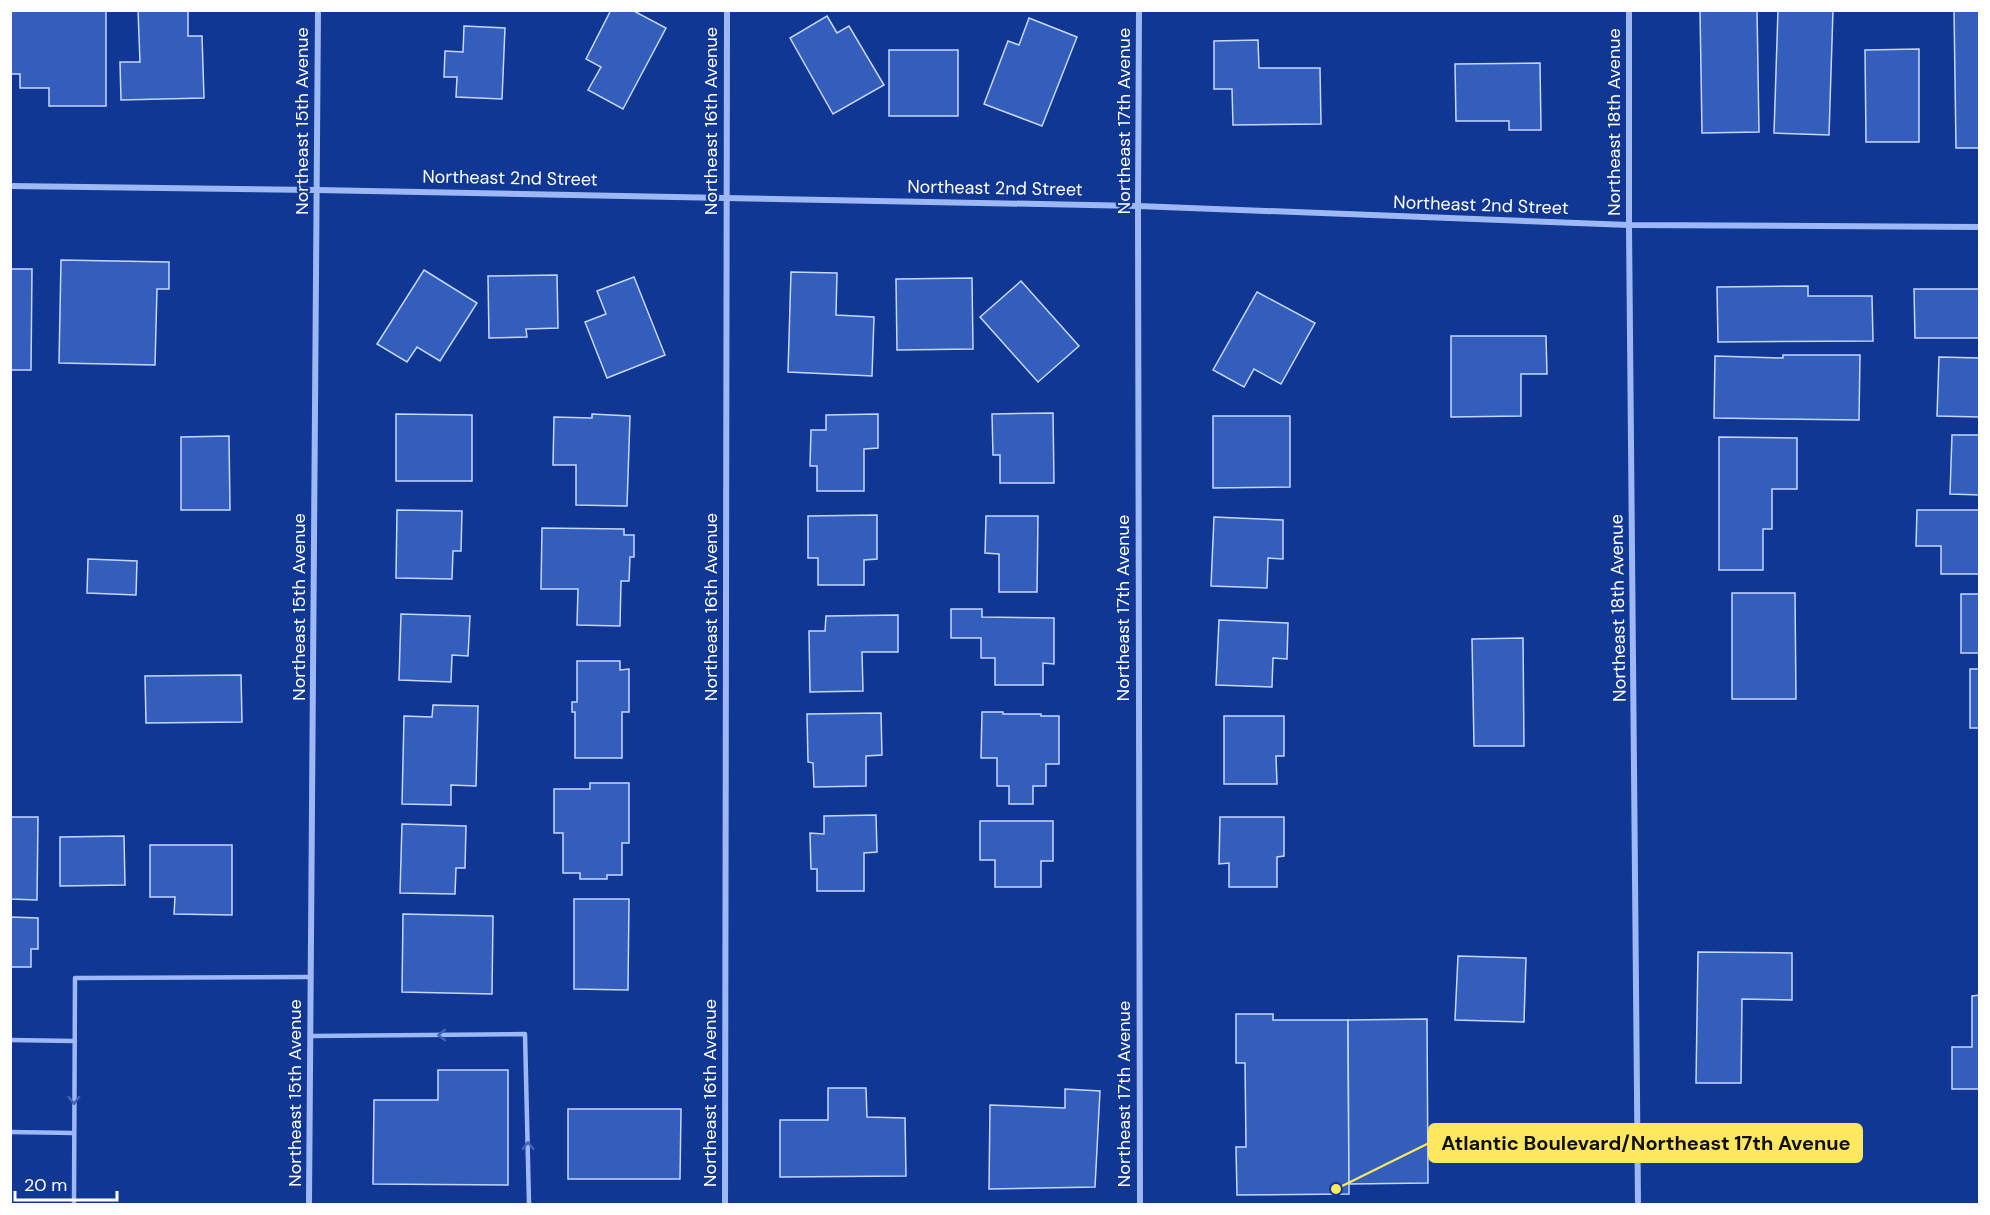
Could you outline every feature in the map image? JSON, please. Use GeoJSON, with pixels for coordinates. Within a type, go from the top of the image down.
{"type":"FeatureCollection","features":[{"type":"Feature","properties":{"kind":"street","name":"Northeast 15th Avenue"},"geometry":{"type":"LineString","coordinates":[[309,1204],[318,10]]}},
{"type":"Feature","properties":{"kind":"street","name":"Northeast 16th Avenue"},"geometry":{"type":"LineString","coordinates":[[725,1204],[727,10]]}},
{"type":"Feature","properties":{"kind":"street","name":"Northeast 17th Avenue"},"geometry":{"type":"LineString","coordinates":[[1139,10],[1140,1204]]}},
{"type":"Feature","properties":{"kind":"street","name":"Northeast 18th Avenue"},"geometry":{"type":"LineString","coordinates":[[1629,10],[1638,1204]]}},
{"type":"Feature","properties":{"kind":"street","name":"Northeast 2nd Street"},"geometry":{"type":"LineString","coordinates":[[10,186],[1138,206],[1629,225],[1980,227]]}},
{"type":"Feature","properties":{"kind":"lane"},"geometry":{"type":"LineString","coordinates":[[74,1204],[75,978],[311,977]]}},
{"type":"Feature","properties":{"kind":"lane"},"geometry":{"type":"LineString","coordinates":[[310,1036],[525,1034],[529,1204]]}},
{"type":"Feature","properties":{"kind":"lane"},"geometry":{"type":"LineString","coordinates":[[10,1040],[75,1041]]}},
{"type":"Feature","properties":{"kind":"lane"},"geometry":{"type":"LineString","coordinates":[[10,1132],[74,1133]]}},
{"type":"Feature","properties":{"kind":"building"},"geometry":{"type":"Polygon","coordinates":[[[10,10],[106,10],[106,106],[49,106],[49,88],[20,88],[20,74],[10,74],[10,10]]]}},
{"type":"Feature","properties":{"kind":"building"},"geometry":{"type":"Polygon","coordinates":[[[138,10],[188,10],[188,36],[202,36],[204,98],[121,100],[120,62],[140,62],[138,10]]]}},
{"type":"Feature","properties":{"kind":"building"},"geometry":{"type":"Polygon","coordinates":[[[611,10],[632,10],[666,28],[623,109],[588,90],[601,67],[586,59],[611,10]]]}},
{"type":"Feature","properties":{"kind":"building"},"geometry":{"type":"Polygon","coordinates":[[[1700,10],[1757,10],[1759,132],[1702,133],[1700,10]]]}},
{"type":"Feature","properties":{"kind":"building"},"geometry":{"type":"Polygon","coordinates":[[[1778,10],[1833,10],[1829,135],[1774,133],[1778,10]]]}},
{"type":"Feature","properties":{"kind":"building"},"geometry":{"type":"Polygon","coordinates":[[[1954,10],[1980,10],[1980,148],[1956,148],[1954,10]]]}},
{"type":"Feature","properties":{"kind":"building"},"geometry":{"type":"Polygon","coordinates":[[[827,16],[837,33],[849,26],[884,85],[833,114],[790,38],[827,16]]]}},
{"type":"Feature","properties":{"kind":"building"},"geometry":{"type":"Polygon","coordinates":[[[1029,18],[1077,37],[1042,126],[984,104],[1008,41],[1019,45],[1029,18]]]}},
{"type":"Feature","properties":{"kind":"building"},"geometry":{"type":"Polygon","coordinates":[[[464,26],[505,28],[502,99],[456,97],[457,77],[444,77],[445,51],[463,52],[464,26]]]}},
{"type":"Feature","properties":{"kind":"building"},"geometry":{"type":"Polygon","coordinates":[[[1258,40],[1259,68],[1320,68],[1321,124],[1233,125],[1232,89],[1214,89],[1214,41],[1258,40]]]}},
{"type":"Feature","properties":{"kind":"building"},"geometry":{"type":"Polygon","coordinates":[[[1919,49],[1919,142],[1866,142],[1865,50],[1919,49]]]}},
{"type":"Feature","properties":{"kind":"building"},"geometry":{"type":"Polygon","coordinates":[[[889,50],[958,50],[958,116],[889,116],[889,50]]]}},
{"type":"Feature","properties":{"kind":"building"},"geometry":{"type":"Polygon","coordinates":[[[1540,63],[1541,130],[1509,130],[1509,121],[1456,121],[1455,64],[1540,63]]]}},
{"type":"Feature","properties":{"kind":"building"},"geometry":{"type":"Polygon","coordinates":[[[61,260],[169,262],[169,289],[157,289],[155,365],[59,363],[61,260]]]}},
{"type":"Feature","properties":{"kind":"building"},"geometry":{"type":"Polygon","coordinates":[[[10,269],[32,269],[31,370],[10,370],[10,269]]]}},
{"type":"Feature","properties":{"kind":"building"},"geometry":{"type":"Polygon","coordinates":[[[424,270],[477,303],[440,361],[417,347],[407,362],[377,344],[424,270]]]}},
{"type":"Feature","properties":{"kind":"building"},"geometry":{"type":"Polygon","coordinates":[[[791,272],[837,273],[836,315],[874,317],[872,376],[788,372],[791,272]]]}},
{"type":"Feature","properties":{"kind":"building"},"geometry":{"type":"Polygon","coordinates":[[[557,275],[558,328],[526,329],[527,337],[489,338],[488,276],[557,275]]]}},
{"type":"Feature","properties":{"kind":"building"},"geometry":{"type":"Polygon","coordinates":[[[634,277],[665,355],[607,378],[585,322],[606,314],[597,291],[634,277]]]}},
{"type":"Feature","properties":{"kind":"building"},"geometry":{"type":"Polygon","coordinates":[[[972,278],[973,349],[897,350],[896,279],[972,278]]]}},
{"type":"Feature","properties":{"kind":"building"},"geometry":{"type":"Polygon","coordinates":[[[1021,281],[1079,346],[1038,382],[980,317],[1021,281]]]}},
{"type":"Feature","properties":{"kind":"building"},"geometry":{"type":"Polygon","coordinates":[[[1808,286],[1808,296],[1872,296],[1873,341],[1718,342],[1717,287],[1808,286]]]}},
{"type":"Feature","properties":{"kind":"building"},"geometry":{"type":"Polygon","coordinates":[[[1914,289],[1980,289],[1980,338],[1915,338],[1914,289]]]}},
{"type":"Feature","properties":{"kind":"building"},"geometry":{"type":"Polygon","coordinates":[[[1257,292],[1315,323],[1281,384],[1254,369],[1244,387],[1213,370],[1257,292]]]}},
{"type":"Feature","properties":{"kind":"building"},"geometry":{"type":"Polygon","coordinates":[[[1451,336],[1546,336],[1547,374],[1521,374],[1521,416],[1451,417],[1451,336]]]}},
{"type":"Feature","properties":{"kind":"building"},"geometry":{"type":"Polygon","coordinates":[[[1783,355],[1860,355],[1859,420],[1714,418],[1715,356],[1783,358],[1783,355]]]}},
{"type":"Feature","properties":{"kind":"building"},"geometry":{"type":"Polygon","coordinates":[[[1939,357],[1980,358],[1980,417],[1937,416],[1939,357]]]}},
{"type":"Feature","properties":{"kind":"building"},"geometry":{"type":"Polygon","coordinates":[[[1053,413],[1054,483],[1000,483],[1000,455],[993,455],[992,414],[1053,413]]]}},
{"type":"Feature","properties":{"kind":"building"},"geometry":{"type":"Polygon","coordinates":[[[396,414],[472,415],[472,481],[396,481],[396,414]]]}},
{"type":"Feature","properties":{"kind":"building"},"geometry":{"type":"Polygon","coordinates":[[[592,414],[630,416],[627,506],[576,505],[576,465],[553,465],[554,417],[592,418],[592,414]]]}},
{"type":"Feature","properties":{"kind":"building"},"geometry":{"type":"Polygon","coordinates":[[[878,414],[878,448],[864,449],[864,491],[817,491],[817,466],[810,466],[811,430],[826,430],[826,415],[878,414]]]}},
{"type":"Feature","properties":{"kind":"building"},"geometry":{"type":"Polygon","coordinates":[[[1213,416],[1290,416],[1290,487],[1213,488],[1213,416]]]}},
{"type":"Feature","properties":{"kind":"building"},"geometry":{"type":"Polygon","coordinates":[[[1952,435],[1980,435],[1980,495],[1950,494],[1952,435]]]}},
{"type":"Feature","properties":{"kind":"building"},"geometry":{"type":"Polygon","coordinates":[[[229,436],[230,510],[181,510],[181,437],[229,436]]]}},
{"type":"Feature","properties":{"kind":"building"},"geometry":{"type":"Polygon","coordinates":[[[1719,437],[1797,438],[1797,489],[1772,489],[1772,529],[1763,529],[1763,570],[1719,570],[1719,437]]]}},
{"type":"Feature","properties":{"kind":"building"},"geometry":{"type":"Polygon","coordinates":[[[397,510],[462,511],[461,551],[453,551],[452,579],[396,578],[397,510]]]}},
{"type":"Feature","properties":{"kind":"building"},"geometry":{"type":"Polygon","coordinates":[[[1917,510],[1980,510],[1980,574],[1941,574],[1941,546],[1916,546],[1917,510]]]}},
{"type":"Feature","properties":{"kind":"building"},"geometry":{"type":"Polygon","coordinates":[[[877,515],[877,559],[864,560],[864,585],[818,585],[818,558],[808,558],[808,516],[877,515]]]}},
{"type":"Feature","properties":{"kind":"building"},"geometry":{"type":"Polygon","coordinates":[[[986,516],[1038,516],[1037,592],[999,592],[999,554],[985,553],[986,516]]]}},
{"type":"Feature","properties":{"kind":"building"},"geometry":{"type":"Polygon","coordinates":[[[1214,517],[1283,520],[1283,559],[1268,558],[1267,588],[1211,586],[1214,517]]]}},
{"type":"Feature","properties":{"kind":"building"},"geometry":{"type":"Polygon","coordinates":[[[542,528],[624,529],[624,535],[634,535],[634,557],[630,557],[629,581],[621,581],[620,626],[577,625],[578,589],[541,589],[542,528]]]}},
{"type":"Feature","properties":{"kind":"building"},"geometry":{"type":"Polygon","coordinates":[[[88,559],[137,561],[136,595],[87,593],[88,559]]]}},
{"type":"Feature","properties":{"kind":"building"},"geometry":{"type":"Polygon","coordinates":[[[1732,593],[1795,593],[1796,699],[1732,699],[1732,593]]]}},
{"type":"Feature","properties":{"kind":"building"},"geometry":{"type":"Polygon","coordinates":[[[1961,594],[1980,594],[1980,653],[1961,653],[1961,594]]]}},
{"type":"Feature","properties":{"kind":"building"},"geometry":{"type":"Polygon","coordinates":[[[951,609],[982,609],[982,617],[1054,618],[1054,664],[1043,663],[1043,685],[995,685],[995,658],[981,658],[981,638],[951,638],[951,609]]]}},
{"type":"Feature","properties":{"kind":"building"},"geometry":{"type":"Polygon","coordinates":[[[401,614],[470,616],[468,656],[452,655],[451,682],[399,680],[401,614]]]}},
{"type":"Feature","properties":{"kind":"building"},"geometry":{"type":"Polygon","coordinates":[[[898,615],[898,652],[862,652],[863,691],[810,692],[809,631],[825,631],[826,616],[898,615]]]}},
{"type":"Feature","properties":{"kind":"building"},"geometry":{"type":"Polygon","coordinates":[[[1219,620],[1288,623],[1287,659],[1273,658],[1272,687],[1216,685],[1219,620]]]}},
{"type":"Feature","properties":{"kind":"building"},"geometry":{"type":"Polygon","coordinates":[[[1523,638],[1524,746],[1474,746],[1472,639],[1523,638]]]}},
{"type":"Feature","properties":{"kind":"building"},"geometry":{"type":"Polygon","coordinates":[[[577,661],[620,661],[620,670],[629,669],[629,712],[622,712],[622,758],[575,758],[575,712],[572,712],[572,702],[577,702],[577,661]]]}},
{"type":"Feature","properties":{"kind":"building"},"geometry":{"type":"Polygon","coordinates":[[[1970,669],[1980,669],[1980,728],[1970,728],[1970,669]]]}},
{"type":"Feature","properties":{"kind":"building"},"geometry":{"type":"Polygon","coordinates":[[[241,675],[242,722],[146,723],[145,676],[241,675]]]}},
{"type":"Feature","properties":{"kind":"building"},"geometry":{"type":"Polygon","coordinates":[[[433,705],[478,706],[476,786],[451,785],[451,805],[402,804],[404,716],[432,717],[433,705]]]}},
{"type":"Feature","properties":{"kind":"building"},"geometry":{"type":"Polygon","coordinates":[[[982,712],[1059,716],[1059,764],[1046,764],[1046,786],[1033,786],[1033,804],[1009,804],[1009,786],[997,786],[997,758],[981,758],[982,712]]]}},
{"type":"Feature","properties":{"kind":"building"},"geometry":{"type":"Polygon","coordinates":[[[881,713],[882,755],[866,756],[866,786],[814,787],[813,763],[808,762],[807,714],[881,713]]]}},
{"type":"Feature","properties":{"kind":"building"},"geometry":{"type":"Polygon","coordinates":[[[1224,716],[1284,716],[1284,756],[1276,756],[1277,784],[1224,784],[1224,716]]]}},
{"type":"Feature","properties":{"kind":"building"},"geometry":{"type":"Polygon","coordinates":[[[590,783],[629,783],[629,843],[622,843],[622,875],[607,875],[607,879],[580,879],[580,873],[563,873],[563,833],[554,833],[554,789],[590,789],[590,783]]]}},
{"type":"Feature","properties":{"kind":"building"},"geometry":{"type":"Polygon","coordinates":[[[876,815],[877,852],[864,853],[864,891],[817,891],[817,869],[811,869],[810,833],[824,834],[824,816],[876,815]]]}},
{"type":"Feature","properties":{"kind":"building"},"geometry":{"type":"Polygon","coordinates":[[[10,817],[38,817],[37,900],[10,899],[10,817]]]}},
{"type":"Feature","properties":{"kind":"building"},"geometry":{"type":"Polygon","coordinates":[[[1220,817],[1284,817],[1284,856],[1277,857],[1277,887],[1229,887],[1229,863],[1219,864],[1220,817]]]}},
{"type":"Feature","properties":{"kind":"building"},"geometry":{"type":"Polygon","coordinates":[[[980,821],[1053,821],[1053,861],[1041,861],[1041,887],[995,887],[995,860],[980,860],[980,821]]]}},
{"type":"Feature","properties":{"kind":"building"},"geometry":{"type":"Polygon","coordinates":[[[402,824],[466,826],[465,868],[456,868],[455,894],[400,893],[402,824]]]}},
{"type":"Feature","properties":{"kind":"building"},"geometry":{"type":"Polygon","coordinates":[[[124,836],[125,885],[60,886],[60,837],[124,836]]]}},
{"type":"Feature","properties":{"kind":"building"},"geometry":{"type":"Polygon","coordinates":[[[150,845],[232,845],[232,915],[174,914],[175,897],[150,897],[150,845]]]}},
{"type":"Feature","properties":{"kind":"building"},"geometry":{"type":"Polygon","coordinates":[[[574,899],[629,899],[628,990],[574,989],[574,899]]]}},
{"type":"Feature","properties":{"kind":"building"},"geometry":{"type":"Polygon","coordinates":[[[403,914],[493,916],[492,994],[402,992],[403,914]]]}},
{"type":"Feature","properties":{"kind":"building"},"geometry":{"type":"Polygon","coordinates":[[[10,917],[38,918],[38,949],[31,949],[31,967],[10,967],[10,917]]]}},
{"type":"Feature","properties":{"kind":"building"},"geometry":{"type":"Polygon","coordinates":[[[1698,952],[1792,953],[1792,1000],[1742,999],[1741,1083],[1696,1083],[1698,952]]]}},
{"type":"Feature","properties":{"kind":"building"},"geometry":{"type":"Polygon","coordinates":[[[1458,956],[1526,958],[1524,1022],[1455,1020],[1458,956]]]}},
{"type":"Feature","properties":{"kind":"building"},"geometry":{"type":"Polygon","coordinates":[[[1980,995],[1980,1089],[1952,1089],[1952,1047],[1972,1047],[1972,996],[1980,995]]]}},
{"type":"Feature","properties":{"kind":"building"},"geometry":{"type":"Polygon","coordinates":[[[1236,1014],[1273,1014],[1273,1020],[1348,1020],[1349,1194],[1237,1195],[1236,1147],[1246,1147],[1245,1063],[1236,1063],[1236,1014]]]}},
{"type":"Feature","properties":{"kind":"building"},"geometry":{"type":"Polygon","coordinates":[[[1427,1019],[1428,1183],[1349,1184],[1348,1020],[1427,1019]]]}},
{"type":"Feature","properties":{"kind":"building"},"geometry":{"type":"Polygon","coordinates":[[[438,1070],[508,1070],[508,1185],[373,1184],[374,1100],[438,1100],[438,1070]]]}},
{"type":"Feature","properties":{"kind":"building"},"geometry":{"type":"Polygon","coordinates":[[[828,1088],[866,1088],[867,1117],[905,1118],[906,1176],[780,1177],[780,1120],[828,1120],[828,1088]]]}},
{"type":"Feature","properties":{"kind":"building"},"geometry":{"type":"Polygon","coordinates":[[[1065,1089],[1100,1091],[1095,1187],[989,1189],[990,1105],[1065,1108],[1065,1089]]]}},
{"type":"Feature","properties":{"kind":"building"},"geometry":{"type":"Polygon","coordinates":[[[568,1109],[681,1109],[680,1179],[568,1179],[568,1109]]]}},
{"type":"Feature","properties":{"kind":"place","name":"Atlantic Boulevard/Northeast 17th Avenue"},"geometry":{"type":"Point","coordinates":[1336,1189]}}]}
